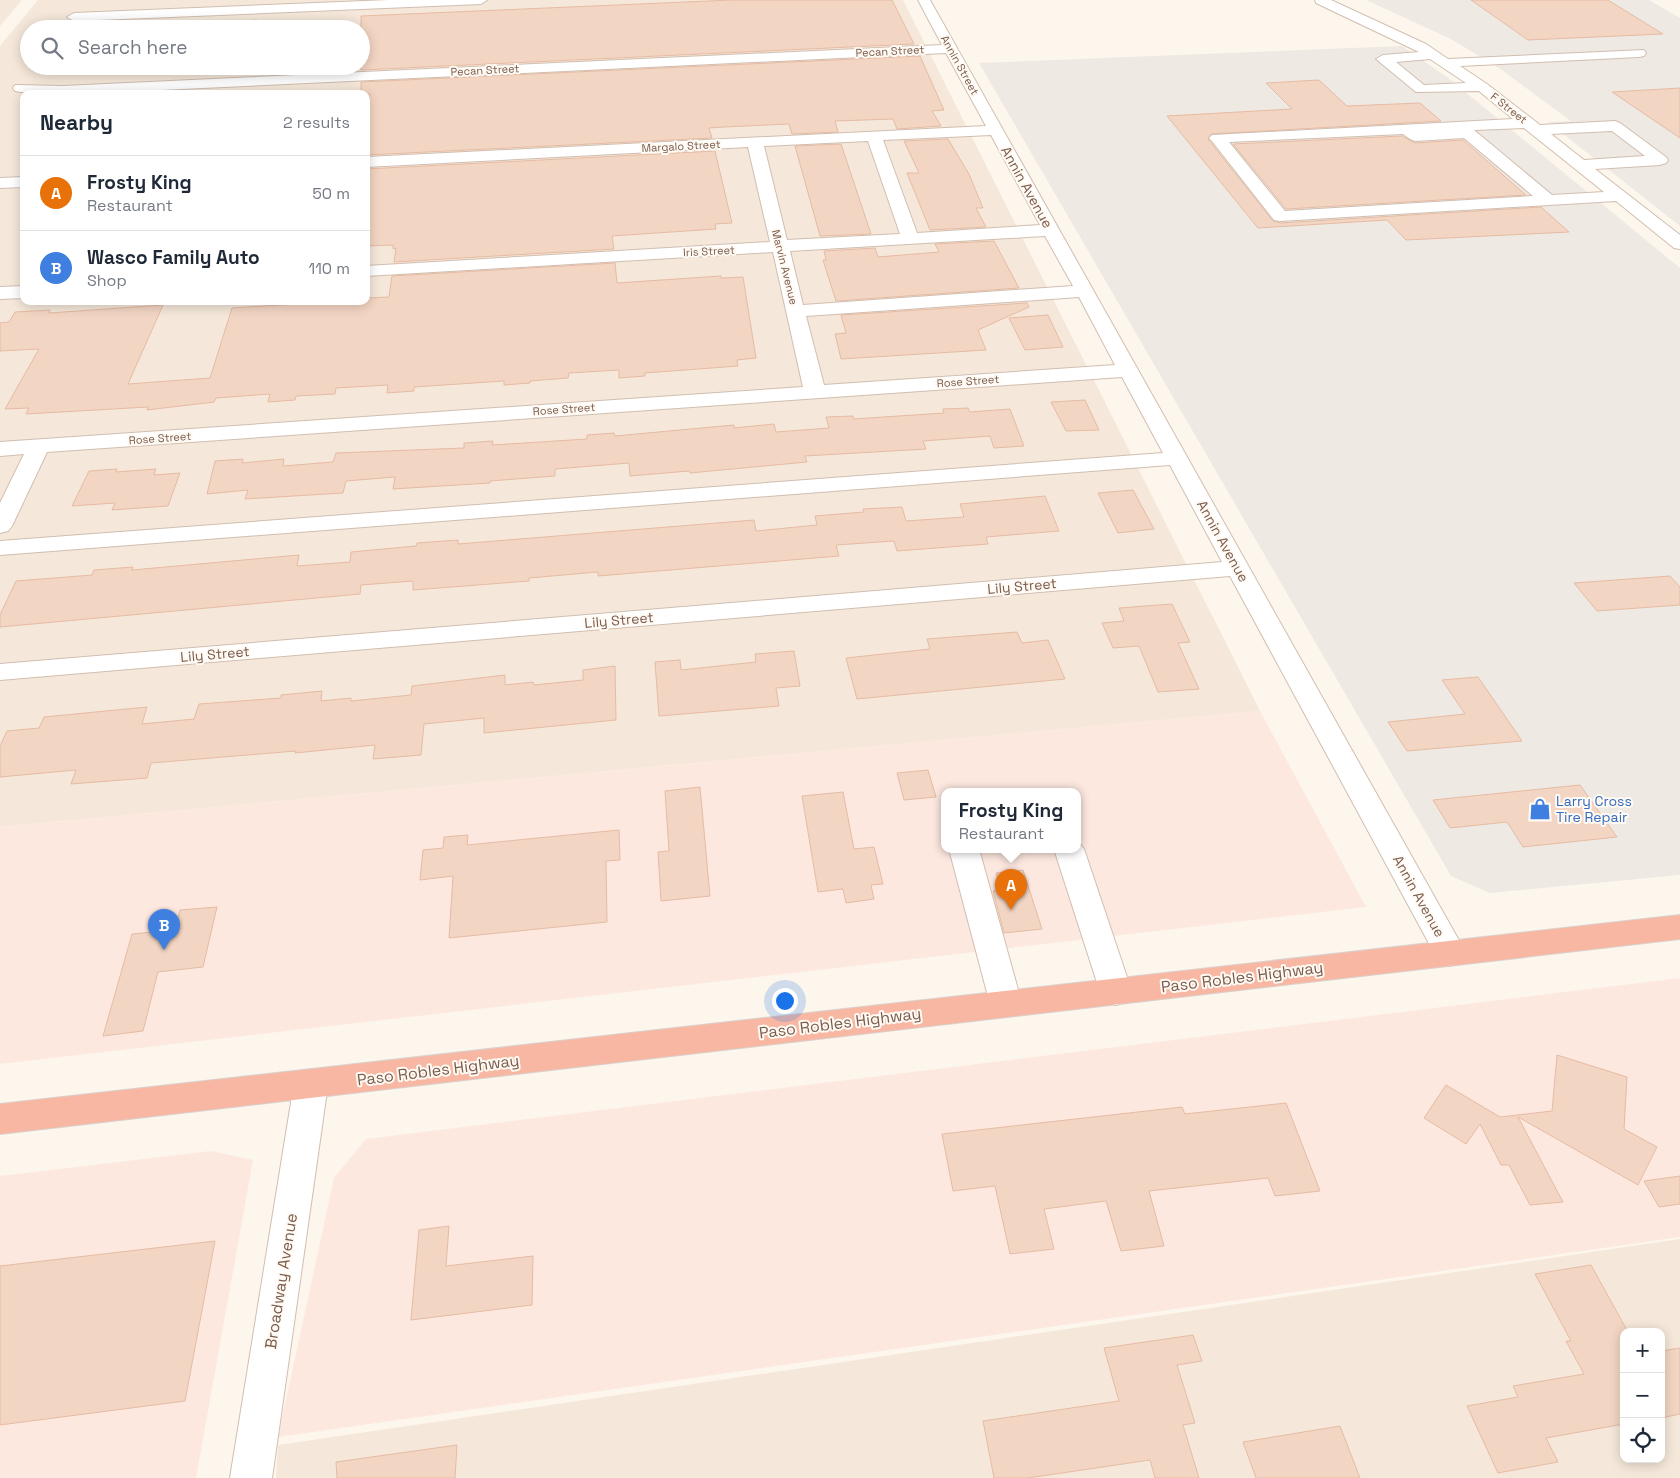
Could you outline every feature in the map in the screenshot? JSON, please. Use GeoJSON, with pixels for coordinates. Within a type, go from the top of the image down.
{"type":"FeatureCollection","features":[{"type":"Feature","properties":{"kind":"highway","name":"Paso Robles Highway"},"geometry":{"type":"LineString","coordinates":[[0,1119],[1680,927]]}},
{"type":"Feature","properties":{"kind":"street"},"geometry":{"type":"LineString","coordinates":[[74,17],[304,4],[481,0]]}},
{"type":"Feature","properties":{"kind":"street","name":"Annin Street"},"geometry":{"type":"LineString","coordinates":[[924,0],[995,130]]}},
{"type":"Feature","properties":{"kind":"street","name":"F Street"},"geometry":{"type":"LineString","coordinates":[[1321,0],[1421,47],[1482,86],[1680,244]]}},
{"type":"Feature","properties":{"kind":"street","name":"Pecan Street"},"geometry":{"type":"LineString","coordinates":[[20,88],[63,90],[950,48]]}},
{"type":"Feature","properties":{"kind":"street"},"geometry":{"type":"LineString","coordinates":[[1482,86],[1421,89],[1383,58],[1439,59],[1639,53]]}},
{"type":"Feature","properties":{"kind":"street"},"geometry":{"type":"LineString","coordinates":[[306,90],[310,78]]}},
{"type":"Feature","properties":{"kind":"street"},"geometry":{"type":"LineString","coordinates":[[1581,165],[1660,160],[1615,126],[1406,128],[1217,138],[1280,216],[1619,196]]}},
{"type":"Feature","properties":{"kind":"street"},"geometry":{"type":"LineString","coordinates":[[1406,128],[1415,136],[1468,133],[1548,200]]}},
{"type":"Feature","properties":{"kind":"street","name":"Margalo Street"},"geometry":{"type":"LineString","coordinates":[[370,162],[995,130]]}},
{"type":"Feature","properties":{"kind":"street","name":"Annin Avenue"},"geometry":{"type":"LineString","coordinates":[[995,130],[1450,953]]}},
{"type":"Feature","properties":{"kind":"street"},"geometry":{"type":"LineString","coordinates":[[874,136],[910,238]]}},
{"type":"Feature","properties":{"kind":"street","name":"Marvin Avenue"},"geometry":{"type":"LineString","coordinates":[[755,142],[815,392]]}},
{"type":"Feature","properties":{"kind":"street"},"geometry":{"type":"LineString","coordinates":[[0,183],[20,182]]}},
{"type":"Feature","properties":{"kind":"street","name":"Iris Street"},"geometry":{"type":"LineString","coordinates":[[370,271],[1051,230]]}},
{"type":"Feature","properties":{"kind":"street"},"geometry":{"type":"LineString","coordinates":[[0,293],[20,292]]}},
{"type":"Feature","properties":{"kind":"street"},"geometry":{"type":"LineString","coordinates":[[796,310],[1085,292]]}},
{"type":"Feature","properties":{"kind":"street","name":"Rose Street"},"geometry":{"type":"LineString","coordinates":[[0,449],[1128,370]]}},
{"type":"Feature","properties":{"kind":"street"},"geometry":{"type":"LineString","coordinates":[[0,526],[39,446]]}},
{"type":"Feature","properties":{"kind":"street"},"geometry":{"type":"LineString","coordinates":[[0,548],[1177,458]]}},
{"type":"Feature","properties":{"kind":"street","name":"Lily Street"},"geometry":{"type":"LineString","coordinates":[[0,672],[1238,568]]}},
{"type":"Feature","properties":{"kind":"street"},"geometry":{"type":"LineString","coordinates":[[965,853],[1006,1004]]}},
{"type":"Feature","properties":{"kind":"street"},"geometry":{"type":"LineString","coordinates":[[1070,853],[1116,992]]}},
{"type":"Feature","properties":{"kind":"street","name":"Broadway Avenue"},"geometry":{"type":"LineString","coordinates":[[251,1478],[311,1084]]}},
{"type":"Feature","properties":{"kind":"shaded area"},"geometry":{"type":"Polygon","coordinates":[[[0,0],[22,0],[0,26],[0,0]]]}},
{"type":"Feature","properties":{"kind":"shaded area"},"geometry":{"type":"Polygon","coordinates":[[[38,0],[903,0],[1260,711],[0,827],[0,46],[20,22],[20,75],[370,75],[370,20],[21,20],[38,0]]]}},
{"type":"Feature","properties":{"kind":"shaded area"},"geometry":{"type":"Polygon","coordinates":[[[1366,0],[1649,0],[1680,18],[1680,226],[1548,122],[1571,121],[1499,68],[1451,39],[1366,0]]]}},
{"type":"Feature","properties":{"kind":"shaded area"},"geometry":{"type":"Polygon","coordinates":[[[1402,46],[1447,77],[1680,268],[1680,875],[1490,893],[1451,876],[979,63],[1402,46]]]}},
{"type":"Feature","properties":{"kind":"shaded area"},"geometry":{"type":"Polygon","coordinates":[[[1260,711],[1366,907],[0,1064],[0,827],[1260,711]]]}},
{"type":"Feature","properties":{"kind":"shaded area"},"geometry":{"type":"Polygon","coordinates":[[[1680,978],[1680,1237],[278,1437],[334,1178],[366,1139],[1680,978]]]}},
{"type":"Feature","properties":{"kind":"shaded area"},"geometry":{"type":"Polygon","coordinates":[[[211,1151],[253,1160],[196,1478],[0,1478],[0,1176],[211,1151]]]}},
{"type":"Feature","properties":{"kind":"shaded area"},"geometry":{"type":"Polygon","coordinates":[[[1680,1239],[1680,1478],[276,1478],[278,1445],[1680,1239]]]}},
{"type":"Feature","properties":{"kind":"building"},"geometry":{"type":"Polygon","coordinates":[[[732,0],[892,0],[914,44],[370,70],[370,20],[361,20],[361,16],[732,0]]]}},
{"type":"Feature","properties":{"kind":"building"},"geometry":{"type":"Polygon","coordinates":[[[1471,0],[1608,0],[1663,34],[1528,40],[1471,0]]]}},
{"type":"Feature","properties":{"kind":"building"},"geometry":{"type":"Polygon","coordinates":[[[920,56],[944,110],[932,111],[941,126],[897,129],[893,119],[835,121],[838,132],[792,134],[789,124],[724,127],[709,128],[712,138],[370,155],[370,90],[361,90],[361,82],[920,56]]]}},
{"type":"Feature","properties":{"kind":"building"},"geometry":{"type":"Polygon","coordinates":[[[1319,80],[1347,106],[1420,103],[1441,121],[1211,134],[1208,139],[1273,221],[1280,223],[1541,207],[1569,232],[1406,240],[1387,220],[1258,228],[1167,116],[1292,109],[1266,83],[1319,80]]]}},
{"type":"Feature","properties":{"kind":"building"},"geometry":{"type":"Polygon","coordinates":[[[1680,88],[1680,138],[1612,92],[1680,88]]]}},
{"type":"Feature","properties":{"kind":"building"},"geometry":{"type":"Polygon","coordinates":[[[1402,136],[1415,143],[1463,140],[1526,195],[1286,209],[1233,144],[1402,136]]]}},
{"type":"Feature","properties":{"kind":"building"},"geometry":{"type":"Polygon","coordinates":[[[948,139],[969,174],[983,208],[976,208],[986,227],[930,230],[907,173],[919,173],[904,141],[948,139]]]}},
{"type":"Feature","properties":{"kind":"building"},"geometry":{"type":"Polygon","coordinates":[[[841,144],[871,234],[820,236],[795,146],[841,144]]]}},
{"type":"Feature","properties":{"kind":"building"},"geometry":{"type":"Polygon","coordinates":[[[715,151],[732,223],[715,224],[716,229],[612,236],[614,249],[394,262],[396,248],[393,249],[393,245],[370,246],[370,169],[715,151]]]}},
{"type":"Feature","properties":{"kind":"building"},"geometry":{"type":"Polygon","coordinates":[[[994,241],[1019,288],[836,301],[823,260],[826,260],[824,251],[875,248],[878,257],[939,252],[935,244],[994,241]]]}},
{"type":"Feature","properties":{"kind":"building"},"geometry":{"type":"Polygon","coordinates":[[[615,263],[617,283],[721,276],[721,278],[743,277],[756,358],[737,360],[738,366],[645,373],[645,376],[619,378],[619,370],[569,373],[568,378],[530,381],[530,383],[504,385],[504,381],[414,387],[414,391],[387,393],[388,385],[336,388],[335,394],[296,396],[295,400],[268,402],[270,394],[216,398],[214,402],[147,410],[148,407],[26,414],[29,408],[5,409],[39,349],[0,351],[0,323],[9,322],[15,312],[50,310],[49,313],[163,305],[128,384],[210,378],[232,308],[280,305],[370,305],[370,298],[389,297],[392,276],[615,263]]]}},
{"type":"Feature","properties":{"kind":"building"},"geometry":{"type":"Polygon","coordinates":[[[1027,303],[1029,307],[978,330],[986,350],[841,359],[835,334],[846,333],[841,315],[1027,303]]]}},
{"type":"Feature","properties":{"kind":"building"},"geometry":{"type":"Polygon","coordinates":[[[1048,315],[1063,347],[1025,350],[1009,318],[1048,315]]]}},
{"type":"Feature","properties":{"kind":"building"},"geometry":{"type":"Polygon","coordinates":[[[1085,400],[1099,430],[1066,431],[1051,402],[1085,400]]]}},
{"type":"Feature","properties":{"kind":"building"},"geometry":{"type":"Polygon","coordinates":[[[968,408],[970,412],[1010,409],[1024,446],[994,448],[990,436],[923,441],[926,449],[805,456],[807,462],[690,473],[689,471],[630,476],[629,463],[555,469],[555,476],[490,481],[490,483],[393,489],[395,477],[346,481],[343,493],[245,499],[248,490],[207,494],[215,461],[243,459],[242,463],[284,459],[283,466],[333,462],[336,453],[464,448],[464,443],[493,441],[492,445],[587,439],[587,435],[614,433],[615,436],[734,425],[734,428],[774,424],[776,432],[829,428],[826,417],[853,416],[853,419],[944,413],[943,409],[968,408]]]}},
{"type":"Feature","properties":{"kind":"building"},"geometry":{"type":"Polygon","coordinates":[[[117,469],[116,472],[156,469],[154,475],[180,473],[168,506],[112,510],[115,503],[72,506],[89,471],[117,469]]]}},
{"type":"Feature","properties":{"kind":"building"},"geometry":{"type":"Polygon","coordinates":[[[1133,490],[1154,529],[1118,533],[1098,493],[1133,490]]]}},
{"type":"Feature","properties":{"kind":"building"},"geometry":{"type":"Polygon","coordinates":[[[1045,496],[1059,531],[986,537],[988,544],[897,551],[894,541],[836,545],[839,556],[598,576],[598,572],[529,578],[529,581],[413,590],[413,581],[361,585],[360,594],[0,627],[0,615],[16,581],[92,575],[94,570],[133,567],[132,570],[299,555],[297,566],[350,562],[351,552],[416,546],[417,543],[458,540],[458,544],[754,520],[756,531],[817,525],[815,516],[864,512],[863,509],[902,507],[906,521],[964,517],[960,504],[1045,496]]]}},
{"type":"Feature","properties":{"kind":"building"},"geometry":{"type":"Polygon","coordinates":[[[1670,576],[1680,587],[1680,605],[1597,611],[1574,583],[1670,576]]]}},
{"type":"Feature","properties":{"kind":"building"},"geometry":{"type":"Polygon","coordinates":[[[1172,604],[1190,642],[1178,643],[1199,689],[1158,692],[1139,646],[1113,648],[1102,623],[1124,621],[1119,608],[1172,604]]]}},
{"type":"Feature","properties":{"kind":"building"},"geometry":{"type":"Polygon","coordinates":[[[1017,632],[1022,643],[1048,640],[1065,679],[857,699],[846,658],[930,649],[927,639],[1017,632]]]}},
{"type":"Feature","properties":{"kind":"building"},"geometry":{"type":"Polygon","coordinates":[[[794,651],[800,686],[776,688],[779,706],[659,716],[655,662],[680,660],[681,670],[756,662],[755,654],[794,651]]]}},
{"type":"Feature","properties":{"kind":"building"},"geometry":{"type":"Polygon","coordinates":[[[615,666],[616,720],[484,733],[484,718],[424,724],[421,755],[373,759],[375,745],[295,753],[296,751],[151,763],[147,778],[71,784],[76,770],[0,777],[0,746],[7,731],[39,728],[44,717],[147,707],[142,724],[194,719],[199,704],[281,698],[281,695],[322,691],[321,701],[351,698],[351,701],[411,695],[412,686],[505,675],[505,685],[533,682],[534,685],[583,680],[583,670],[615,666]]]}},
{"type":"Feature","properties":{"kind":"building"},"geometry":{"type":"Polygon","coordinates":[[[1478,677],[1522,741],[1407,751],[1388,722],[1465,714],[1442,680],[1478,677]]]}},
{"type":"Feature","properties":{"kind":"building"},"geometry":{"type":"Polygon","coordinates":[[[928,770],[936,797],[904,800],[897,773],[928,770]]]}},
{"type":"Feature","properties":{"kind":"building"},"geometry":{"type":"Polygon","coordinates":[[[1580,785],[1617,837],[1523,847],[1507,822],[1450,828],[1433,800],[1580,785]]]}},
{"type":"Feature","properties":{"kind":"building"},"geometry":{"type":"Polygon","coordinates":[[[700,787],[710,896],[661,901],[658,852],[669,851],[665,791],[700,787]]]}},
{"type":"Feature","properties":{"kind":"building"},"geometry":{"type":"Polygon","coordinates":[[[843,792],[854,849],[874,847],[883,884],[871,885],[874,899],[846,903],[843,889],[818,892],[802,796],[843,792]]]}},
{"type":"Feature","properties":{"kind":"building"},"geometry":{"type":"Polygon","coordinates":[[[619,830],[620,860],[606,861],[607,922],[449,938],[453,876],[420,880],[423,850],[443,848],[444,837],[468,835],[467,845],[619,830]]]}},
{"type":"Feature","properties":{"kind":"building"},"geometry":{"type":"Polygon","coordinates":[[[1023,870],[1042,929],[1004,933],[993,891],[1001,890],[996,873],[1023,870]]]}},
{"type":"Feature","properties":{"kind":"building"},"geometry":{"type":"Polygon","coordinates":[[[217,907],[203,967],[158,972],[143,1031],[103,1036],[132,934],[175,930],[180,910],[217,907]]]}},
{"type":"Feature","properties":{"kind":"building"},"geometry":{"type":"Polygon","coordinates":[[[1557,1055],[1627,1077],[1624,1129],[1657,1147],[1638,1185],[1518,1117],[1563,1202],[1530,1205],[1509,1165],[1501,1165],[1480,1124],[1466,1144],[1424,1118],[1446,1085],[1500,1117],[1552,1111],[1557,1055]]]}},
{"type":"Feature","properties":{"kind":"building"},"geometry":{"type":"Polygon","coordinates":[[[1286,1103],[1320,1191],[1275,1196],[1268,1178],[1149,1191],[1164,1246],[1121,1251],[1106,1201],[1044,1209],[1054,1249],[1010,1254],[995,1186],[953,1191],[942,1134],[1182,1107],[1185,1114],[1286,1103]]]}},
{"type":"Feature","properties":{"kind":"building"},"geometry":{"type":"Polygon","coordinates":[[[1680,1176],[1680,1204],[1659,1207],[1644,1181],[1680,1176]]]}},
{"type":"Feature","properties":{"kind":"building"},"geometry":{"type":"Polygon","coordinates":[[[449,1226],[446,1266],[533,1256],[532,1305],[411,1320],[419,1230],[449,1226]]]}},
{"type":"Feature","properties":{"kind":"building"},"geometry":{"type":"Polygon","coordinates":[[[215,1241],[185,1401],[0,1425],[0,1266],[215,1241]]]}},
{"type":"Feature","properties":{"kind":"building"},"geometry":{"type":"Polygon","coordinates":[[[1591,1265],[1626,1328],[1620,1328],[1620,1425],[1546,1438],[1558,1462],[1498,1473],[1467,1406],[1518,1397],[1513,1386],[1584,1374],[1566,1341],[1571,1341],[1535,1274],[1591,1265]]]}},
{"type":"Feature","properties":{"kind":"building"},"geometry":{"type":"Polygon","coordinates":[[[1193,1335],[1202,1361],[1177,1365],[1195,1423],[1183,1425],[1199,1478],[1155,1478],[1150,1460],[1028,1478],[994,1478],[983,1421],[1119,1401],[1104,1348],[1193,1335]]]}},
{"type":"Feature","properties":{"kind":"building"},"geometry":{"type":"Polygon","coordinates":[[[1680,1348],[1680,1414],[1665,1417],[1665,1373],[1665,1350],[1680,1348]]]}},
{"type":"Feature","properties":{"kind":"building"},"geometry":{"type":"Polygon","coordinates":[[[1340,1426],[1360,1478],[1256,1478],[1243,1442],[1340,1426]]]}},
{"type":"Feature","properties":{"kind":"building"},"geometry":{"type":"Polygon","coordinates":[[[457,1445],[455,1478],[337,1478],[336,1462],[457,1445]]]}},
{"type":"Feature","properties":{"kind":"place","name":"Larry Cross Tire Repair"},"geometry":{"type":"Point","coordinates":[1540,809]}},
{"type":"Feature","properties":{"kind":"place","name":"Frosty King"},"geometry":{"type":"Point","coordinates":[1011,910]}},
{"type":"Feature","properties":{"kind":"place","name":"Wasco Family Auto"},"geometry":{"type":"Point","coordinates":[164,950]}}]}
